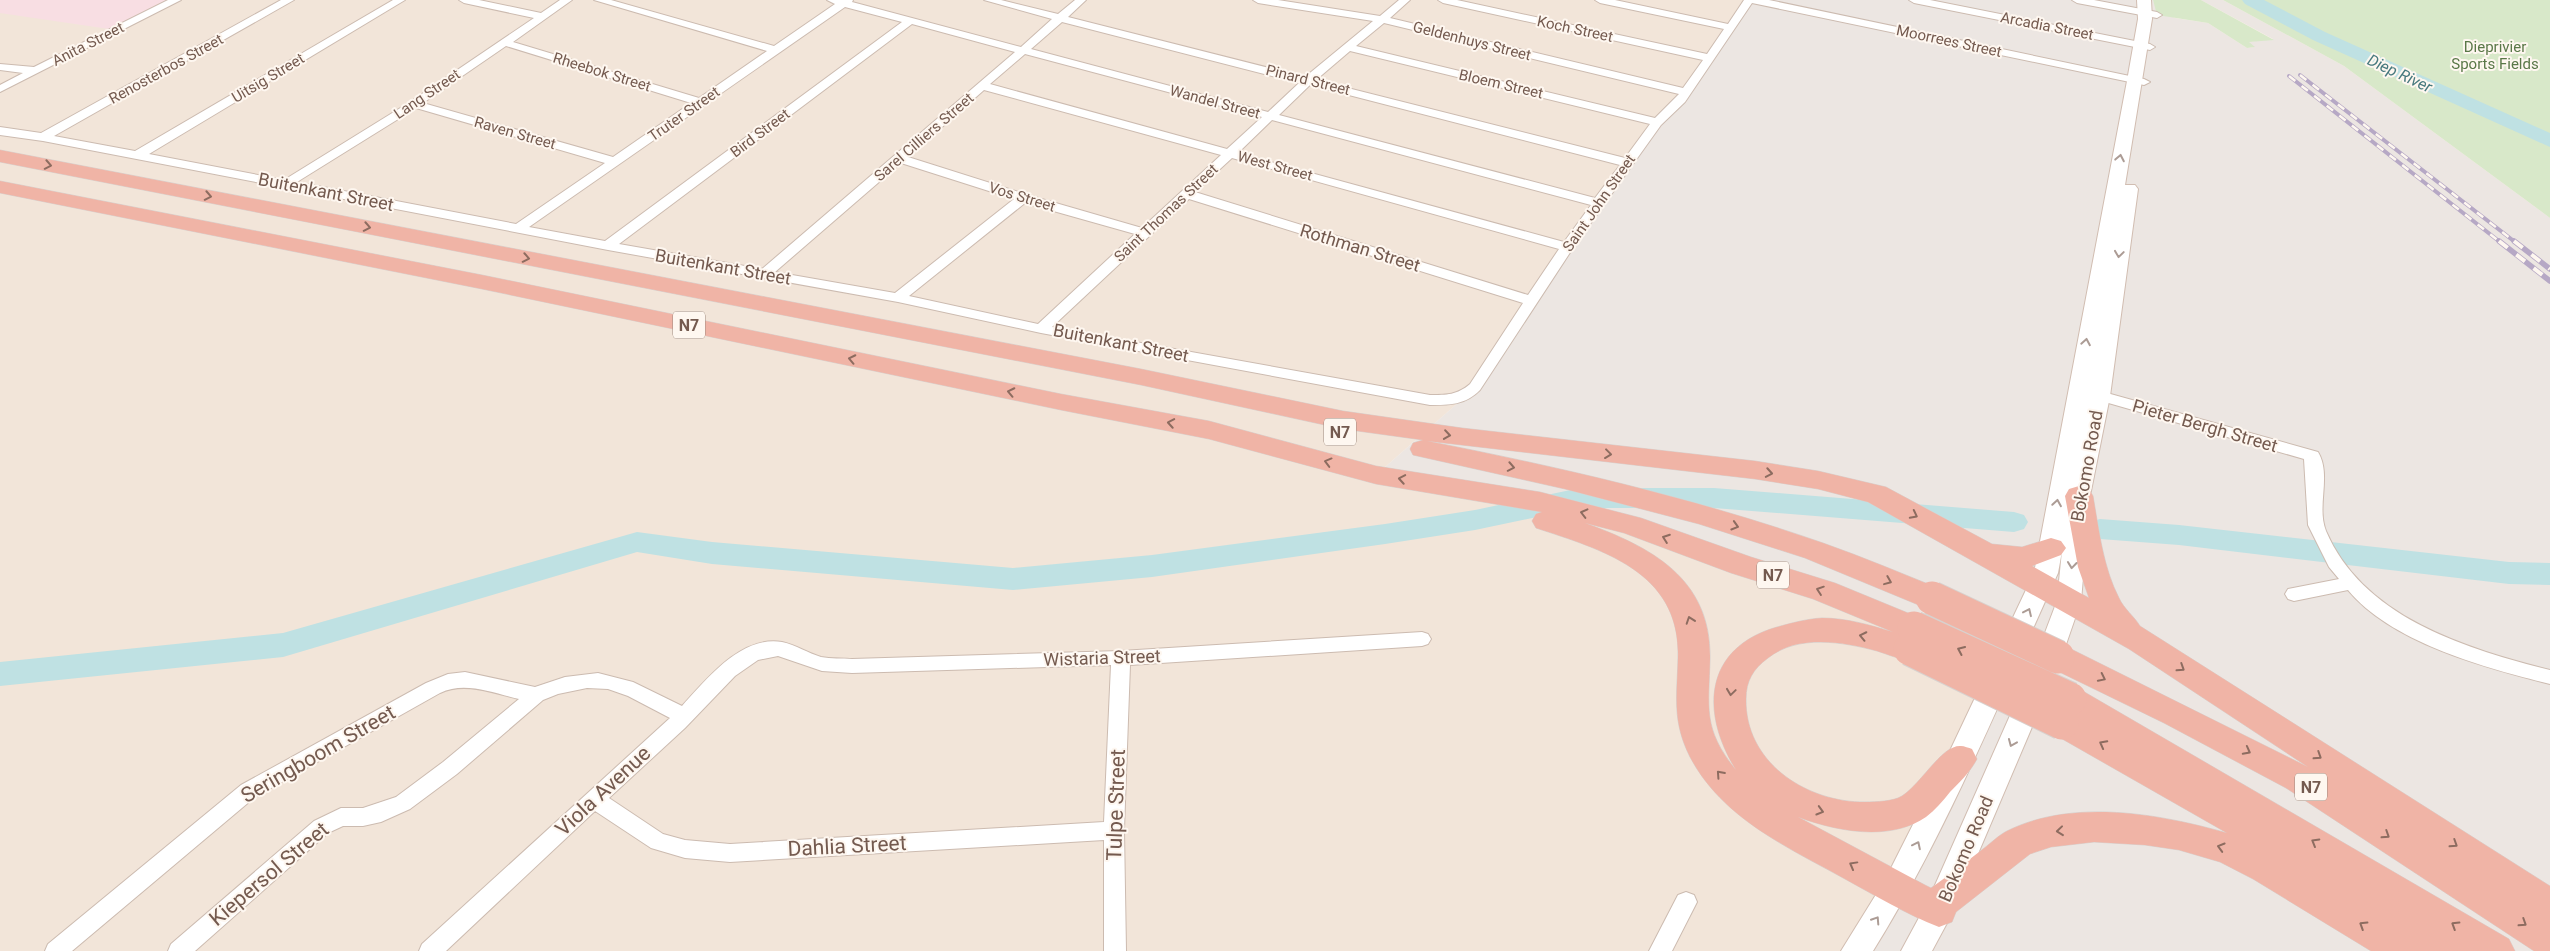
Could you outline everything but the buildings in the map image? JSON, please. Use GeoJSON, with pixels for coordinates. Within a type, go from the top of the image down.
{"type":"FeatureCollection","features":[{"type":"Feature","properties":{"kind":"highway","name":"N7"},"geometry":{"type":"LineString","coordinates":[[0,156],[1141,377],[1304,425],[1542,473],[1689,511],[1800,546],[1932,598],[2058,657],[2298,778],[2550,941]]}},
{"type":"Feature","properties":{"kind":"highway","name":"N7"},"geometry":{"type":"LineString","coordinates":[[0,187],[482,282],[1061,402],[1209,430],[1376,475],[1428,484],[1741,565],[1824,591],[1912,639]]}},
{"type":"Feature","properties":{"kind":"highway"},"geometry":{"type":"LineString","coordinates":[[1141,377],[1344,420],[1462,437],[1755,470],[1818,480],[1876,494],[1953,535],[2140,641],[2550,906]]}},
{"type":"Feature","properties":{"kind":"highway"},"geometry":{"type":"LineString","coordinates":[[2079,496],[2095,578],[2118,621],[2140,641]]}},
{"type":"Feature","properties":{"kind":"highway"},"geometry":{"type":"LineString","coordinates":[[1620,533],[1654,568],[1685,606],[1694,632],[1692,721],[1696,736],[1713,766],[1740,796],[1772,820],[1896,889],[1941,906],[2019,842],[2051,832],[2094,828],[2144,830],[2179,835],[2228,849],[2266,868],[2404,951]]}},
{"type":"Feature","properties":{"kind":"highway"},"geometry":{"type":"LineString","coordinates":[[1984,553],[2023,558],[2051,548]]}},
{"type":"Feature","properties":{"kind":"highway"},"geometry":{"type":"LineString","coordinates":[[1960,759],[1911,809],[1867,819],[1819,812],[1787,796],[1764,779],[1745,756],[1732,731],[1729,712],[1733,677],[1748,656],[1763,644],[1791,634],[1828,630],[1864,636],[1912,639],[2066,711],[2141,764],[2290,852],[2444,951]]}},
{"type":"Feature","properties":{"kind":"highway","name":"N7"},"geometry":{"type":"LineString","coordinates":[[2066,711],[2416,902],[2496,951]]}},
{"type":"Feature","properties":{"kind":"main road","name":"Bokomo Road"},"geometry":{"type":"LineString","coordinates":[[1856,951],[1896,889],[1960,759],[2041,585],[2088,393],[2145,46],[2148,9],[2154,0]]}},
{"type":"Feature","properties":{"kind":"main road","name":"Bokomo Road"},"geometry":{"type":"LineString","coordinates":[[1916,951],[1941,906],[2048,659],[2069,601],[2088,393],[2139,81]]}},
{"type":"Feature","properties":{"kind":"street","name":"Anita Street"},"geometry":{"type":"LineString","coordinates":[[0,89],[176,0]]}},
{"type":"Feature","properties":{"kind":"street","name":"Renosterbos Street"},"geometry":{"type":"LineString","coordinates":[[43,137],[289,0]]}},
{"type":"Feature","properties":{"kind":"street","name":"Uitsig Street"},"geometry":{"type":"LineString","coordinates":[[136,156],[400,0]]}},
{"type":"Feature","properties":{"kind":"street"},"geometry":{"type":"LineString","coordinates":[[464,0],[542,16]]}},
{"type":"Feature","properties":{"kind":"street","name":"Lang Street"},"geometry":{"type":"LineString","coordinates":[[286,184],[414,104],[567,0]]}},
{"type":"Feature","properties":{"kind":"street"},"geometry":{"type":"LineString","coordinates":[[599,0],[776,50]]}},
{"type":"Feature","properties":{"kind":"street","name":"Pinard Street"},"geometry":{"type":"LineString","coordinates":[[988,0],[1309,80],[1628,163]]}},
{"type":"Feature","properties":{"kind":"street","name":"Sarel Cilliers Street"},"geometry":{"type":"LineString","coordinates":[[766,273],[1080,0]]}},
{"type":"Feature","properties":{"kind":"street","name":"Geldenhuys Street"},"geometry":{"type":"LineString","coordinates":[[1258,0],[1380,19],[1684,92]]}},
{"type":"Feature","properties":{"kind":"street","name":"Saint Thomas Street"},"geometry":{"type":"LineString","coordinates":[[1041,328],[1146,233],[1309,80],[1346,47],[1405,0]]}},
{"type":"Feature","properties":{"kind":"street","name":"Koch Street"},"geometry":{"type":"LineString","coordinates":[[1443,0],[1708,58]]}},
{"type":"Feature","properties":{"kind":"street"},"geometry":{"type":"LineString","coordinates":[[1600,0],[1729,27]]}},
{"type":"Feature","properties":{"kind":"street","name":"Saint John Street"},"geometry":{"type":"LineString","coordinates":[[1447,400],[1462,399],[1475,387],[1598,203],[1657,122],[1681,100],[1684,92],[1749,0]]}},
{"type":"Feature","properties":{"kind":"street","name":"Moorrees Street"},"geometry":{"type":"LineString","coordinates":[[1754,0],[2139,81]]}},
{"type":"Feature","properties":{"kind":"street","name":"Arcadia Street"},"geometry":{"type":"LineString","coordinates":[[1914,0],[2145,46]]}},
{"type":"Feature","properties":{"kind":"street"},"geometry":{"type":"LineString","coordinates":[[2076,0],[2148,9]]}},
{"type":"Feature","properties":{"kind":"street","name":"Truter Street"},"geometry":{"type":"LineString","coordinates":[[519,228],[617,162],[776,50],[841,1]]}},
{"type":"Feature","properties":{"kind":"street","name":"Wandel Street"},"geometry":{"type":"LineString","coordinates":[[841,1],[1598,203]]}},
{"type":"Feature","properties":{"kind":"street","name":"Bird Street"},"geometry":{"type":"LineString","coordinates":[[608,246],[911,20]]}},
{"type":"Feature","properties":{"kind":"street","name":"Rheebok Street"},"geometry":{"type":"LineString","coordinates":[[504,42],[700,102]]}},
{"type":"Feature","properties":{"kind":"street","name":"Bloem Street"},"geometry":{"type":"LineString","coordinates":[[1346,47],[1657,122]]}},
{"type":"Feature","properties":{"kind":"street"},"geometry":{"type":"LineString","coordinates":[[0,67],[35,71]]}},
{"type":"Feature","properties":{"kind":"street","name":"West Street"},"geometry":{"type":"LineString","coordinates":[[983,86],[1567,247]]}},
{"type":"Feature","properties":{"kind":"street","name":"Raven Street"},"geometry":{"type":"LineString","coordinates":[[414,104],[617,162]]}},
{"type":"Feature","properties":{"kind":"street","name":"Buitenkant Street"},"geometry":{"type":"LineString","coordinates":[[0,131],[43,137],[608,246],[766,273],[1041,328],[1430,400],[1447,400]]}},
{"type":"Feature","properties":{"kind":"street","name":"Vos Street"},"geometry":{"type":"LineString","coordinates":[[900,158],[1023,198],[1146,233]]}},
{"type":"Feature","properties":{"kind":"street","name":"Rothman Street"},"geometry":{"type":"LineString","coordinates":[[1187,194],[1533,301]]}},
{"type":"Feature","properties":{"kind":"street"},"geometry":{"type":"LineString","coordinates":[[898,298],[1023,198]]}},
{"type":"Feature","properties":{"kind":"street","name":"Pieter Bergh Street"},"geometry":{"type":"LineString","coordinates":[[2088,393],[2312,456],[2315,479],[2314,508],[2317,530],[2336,567],[2350,584]]}},
{"type":"Feature","properties":{"kind":"street"},"geometry":{"type":"LineString","coordinates":[[2294,594],[2350,584],[2389,614],[2456,650],[2501,666],[2550,677]]}},
{"type":"Feature","properties":{"kind":"street","name":"Wistaria Street"},"geometry":{"type":"LineString","coordinates":[[785,650],[819,664],[852,666],[1122,658],[1422,639]]}},
{"type":"Feature","properties":{"kind":"street","name":"Viola Avenue"},"geometry":{"type":"LineString","coordinates":[[430,951],[684,716],[731,669],[750,655],[775,648],[785,650]]}},
{"type":"Feature","properties":{"kind":"street","name":"Tulpe Street"},"geometry":{"type":"LineString","coordinates":[[1115,951],[1114,830],[1122,658]]}},
{"type":"Feature","properties":{"kind":"street","name":"Seringboom Street"},"geometry":{"type":"LineString","coordinates":[[56,951],[248,791],[433,688],[448,681],[465,679],[536,695]]}},
{"type":"Feature","properties":{"kind":"street"},"geometry":{"type":"LineString","coordinates":[[536,695],[550,687],[573,683],[618,684],[684,716]]}},
{"type":"Feature","properties":{"kind":"street","name":"Kiepersol Street"},"geometry":{"type":"LineString","coordinates":[[179,951],[322,827],[341,817],[363,817],[381,813],[403,803],[450,768],[536,695]]}},
{"type":"Feature","properties":{"kind":"street","name":"Dahlia Street"},"geometry":{"type":"LineString","coordinates":[[594,798],[658,842],[685,849],[730,853],[1114,830]]}},
{"type":"Feature","properties":{"kind":"street"},"geometry":{"type":"LineString","coordinates":[[1660,951],[1686,902]]}},
{"type":"Feature","properties":{"kind":"shaded area"},"geometry":{"type":"Polygon","coordinates":[[[0,0],[1749,0],[1468,394],[1376,475],[1631,525],[2000,671],[1856,951],[0,951],[0,0]]]}},
{"type":"Feature","properties":{"kind":"shaded area"},"geometry":{"type":"Polygon","coordinates":[[[0,0],[166,0],[109,29],[0,13],[0,0]]]}},
{"type":"Feature","properties":{"kind":"shaded area"},"geometry":{"type":"Polygon","coordinates":[[[1749,0],[2153,0],[2156,8],[2175,18],[2208,23],[2247,48],[2254,47],[2248,42],[2273,39],[2201,0],[2223,0],[2344,66],[2550,218],[2550,951],[1856,951],[2000,671],[1631,525],[1376,475],[1468,394],[1657,122],[1681,100],[1749,0]]]}},
{"type":"Feature","properties":{"kind":"green space"},"geometry":{"type":"Polygon","coordinates":[[[2153,0],[2201,0],[2274,40],[2249,42],[2255,47],[2247,48],[2208,23],[2157,15],[2153,0]]]}},
{"type":"Feature","properties":{"kind":"green space","name":"Dieprivier Sports Fields"},"geometry":{"type":"Polygon","coordinates":[[[2223,0],[2550,0],[2550,218],[2344,66],[2223,0]]]}},
{"type":"Feature","properties":{"kind":"waterway","name":"Diep River"},"geometry":{"type":"LineString","coordinates":[[2251,0],[2319,36],[2550,141]]}},
{"type":"Feature","properties":{"kind":"waterway"},"geometry":{"type":"LineString","coordinates":[[0,674],[283,645],[637,542],[712,553],[1013,579],[1152,566],[1385,534],[1475,520],[1580,498],[1714,498],[2014,522]]}},
{"type":"Feature","properties":{"kind":"waterway"},"geometry":{"type":"LineString","coordinates":[[2100,529],[2179,535],[2509,573],[2550,574]]}},
{"type":"Feature","properties":{"kind":"railway"},"geometry":{"type":"LineString","coordinates":[[2300,75],[2515,242]]}},
{"type":"Feature","properties":{"kind":"railway"},"geometry":{"type":"LineString","coordinates":[[2289,76],[2500,242]]}},
{"type":"Feature","properties":{"kind":"railway"},"geometry":{"type":"LineString","coordinates":[[2499,241],[2550,281]]}},
{"type":"Feature","properties":{"kind":"railway"},"geometry":{"type":"LineString","coordinates":[[2514,241],[2550,269]]}}]}
